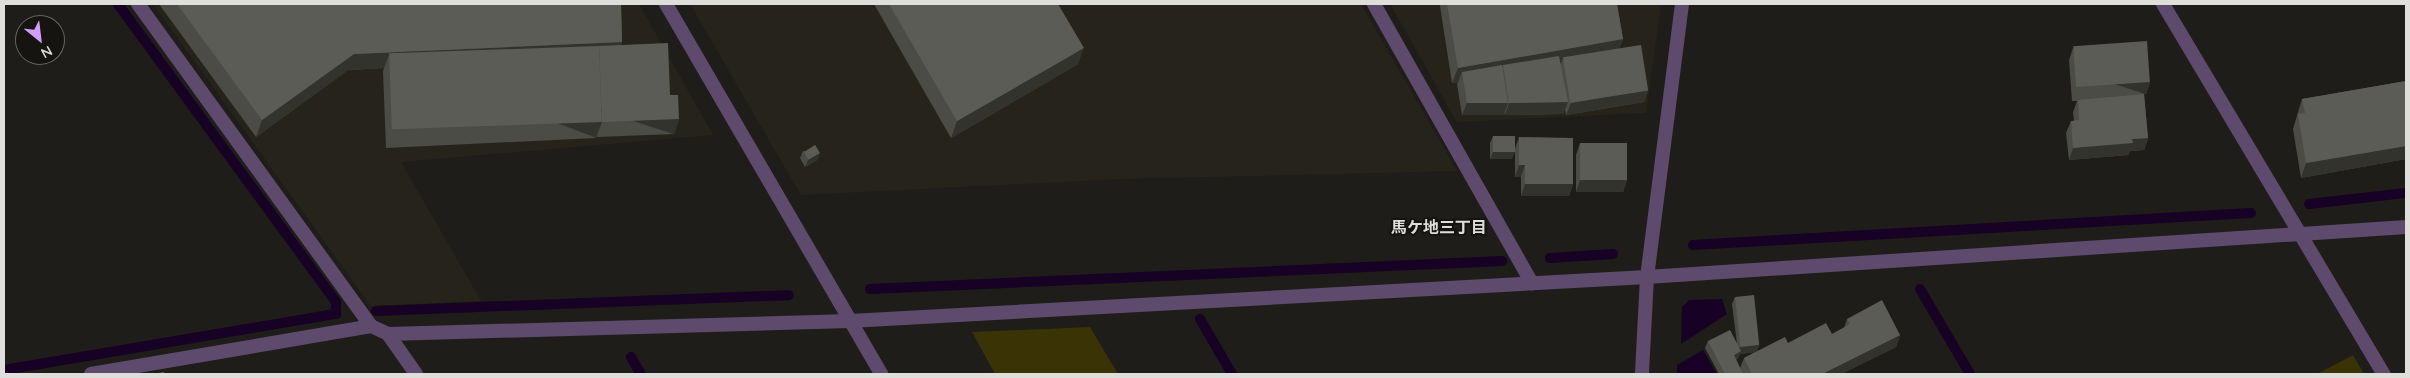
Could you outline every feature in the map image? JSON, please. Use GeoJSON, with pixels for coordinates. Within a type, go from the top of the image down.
{"type":"FeatureCollection","features":[{"type":"Feature","properties":{"kind":"street"},"geometry":{"type":"LineString","coordinates":[[138,4],[371,326],[388,334],[850,321],[1647,277],[2406,227]]}},
{"type":"Feature","properties":{"kind":"street"},"geometry":{"type":"LineString","coordinates":[[666,4],[881,374]]}},
{"type":"Feature","properties":{"kind":"street"},"geometry":{"type":"LineString","coordinates":[[1374,4],[1532,283]]}},
{"type":"Feature","properties":{"kind":"street"},"geometry":{"type":"LineString","coordinates":[[1642,374],[1647,277],[1682,4]]}},
{"type":"Feature","properties":{"kind":"street"},"geometry":{"type":"LineString","coordinates":[[2163,4],[2384,374]]}},
{"type":"Feature","properties":{"kind":"street"},"geometry":{"type":"LineString","coordinates":[[91,374],[371,326]]}},
{"type":"Feature","properties":{"kind":"street"},"geometry":{"type":"LineString","coordinates":[[388,334],[416,374]]}},
{"type":"Feature","properties":{"kind":"shaded area"},"geometry":{"type":"Polygon","coordinates":[[[153,4],[639,4],[713,135],[401,162],[481,301],[371,306],[153,4]]]}},
{"type":"Feature","properties":{"kind":"shaded area"},"geometry":{"type":"Polygon","coordinates":[[[690,4],[1361,4],[1457,171],[1120,179],[801,195],[690,4]]]}},
{"type":"Feature","properties":{"kind":"shaded area"},"geometry":{"type":"Polygon","coordinates":[[[1390,4],[1661,4],[1646,113],[1457,122],[1390,4]]]}},
{"type":"Feature","properties":{"kind":"shaded area"},"geometry":{"type":"Polygon","coordinates":[[[1722,299],[1727,314],[1681,344],[1682,307],[1689,300],[1722,299]]]}},
{"type":"Feature","properties":{"kind":"shaded area"},"geometry":{"type":"Polygon","coordinates":[[[1090,327],[1118,374],[995,374],[972,332],[1090,327]]]}},
{"type":"Feature","properties":{"kind":"shaded area"},"geometry":{"type":"Polygon","coordinates":[[[1703,350],[1717,374],[1677,374],[1677,365],[1703,350]]]}},
{"type":"Feature","properties":{"kind":"shaded area"},"geometry":{"type":"Polygon","coordinates":[[[2353,355],[2364,374],[2317,374],[2353,355]]]}},
{"type":"Feature","properties":{"kind":"building"},"geometry":{"type":"Polygon","coordinates":[[[177,4],[621,4],[622,42],[354,54],[262,120],[177,4]]]}},
{"type":"Feature","properties":{"kind":"building"},"geometry":{"type":"Polygon","coordinates":[[[889,4],[1058,4],[1084,48],[957,121],[889,4]]]}},
{"type":"Feature","properties":{"kind":"building"},"geometry":{"type":"Polygon","coordinates":[[[1447,4],[1617,4],[1623,39],[1458,68],[1447,4]]]}},
{"type":"Feature","properties":{"kind":"building"},"geometry":{"type":"Polygon","coordinates":[[[2147,41],[2150,82],[2076,87],[2073,46],[2147,41]]]}},
{"type":"Feature","properties":{"kind":"building"},"geometry":{"type":"Polygon","coordinates":[[[668,43],[670,95],[678,95],[679,119],[602,122],[599,46],[668,43]]]}},
{"type":"Feature","properties":{"kind":"building"},"geometry":{"type":"Polygon","coordinates":[[[1641,45],[1648,90],[1570,103],[1563,57],[1641,45]]]}},
{"type":"Feature","properties":{"kind":"building"},"geometry":{"type":"Polygon","coordinates":[[[599,46],[602,122],[392,129],[389,53],[599,46]]]}},
{"type":"Feature","properties":{"kind":"building"},"geometry":{"type":"Polygon","coordinates":[[[1559,56],[1568,102],[1509,103],[1503,65],[1559,56]]]}},
{"type":"Feature","properties":{"kind":"building"},"geometry":{"type":"Polygon","coordinates":[[[1502,65],[1508,103],[1467,103],[1462,72],[1502,65]]]}},
{"type":"Feature","properties":{"kind":"building"},"geometry":{"type":"Polygon","coordinates":[[[2406,81],[2406,146],[2306,163],[2298,114],[2305,113],[2302,99],[2406,81]]]}},
{"type":"Feature","properties":{"kind":"building"},"geometry":{"type":"Polygon","coordinates":[[[2144,94],[2148,138],[2132,139],[2133,143],[2073,148],[2071,121],[2079,120],[2078,100],[2144,94]]]}},
{"type":"Feature","properties":{"kind":"building"},"geometry":{"type":"Polygon","coordinates":[[[1493,136],[1515,136],[1515,152],[1493,152],[1493,136]]]}},
{"type":"Feature","properties":{"kind":"building"},"geometry":{"type":"Polygon","coordinates":[[[1519,137],[1573,138],[1573,184],[1525,184],[1525,165],[1519,165],[1519,137]]]}},
{"type":"Feature","properties":{"kind":"building"},"geometry":{"type":"Polygon","coordinates":[[[1580,143],[1627,143],[1627,180],[1580,180],[1580,143]]]}},
{"type":"Feature","properties":{"kind":"building"},"geometry":{"type":"Polygon","coordinates":[[[815,145],[820,153],[809,160],[804,152],[815,145]]]}},
{"type":"Feature","properties":{"kind":"building"},"geometry":{"type":"Polygon","coordinates":[[[1754,295],[1759,345],[1740,347],[1735,297],[1754,295]]]}},
{"type":"Feature","properties":{"kind":"building"},"geometry":{"type":"Polygon","coordinates":[[[1882,300],[1900,335],[1822,374],[1752,374],[1744,358],[1785,337],[1788,343],[1826,323],[1832,334],[1850,324],[1847,319],[1882,300]]]}},
{"type":"Feature","properties":{"kind":"building"},"geometry":{"type":"Polygon","coordinates":[[[1730,330],[1741,351],[1734,355],[1743,374],[1725,374],[1708,341],[1730,330]]]}},
{"type":"Feature","properties":{"kind":"waterway"},"geometry":{"type":"LineString","coordinates":[[4,370],[336,314],[336,302],[118,4]]}},
{"type":"Feature","properties":{"kind":"waterway"},"geometry":{"type":"LineString","coordinates":[[2309,204],[2406,193]]}},
{"type":"Feature","properties":{"kind":"waterway"},"geometry":{"type":"LineString","coordinates":[[1693,245],[2251,213]]}},
{"type":"Feature","properties":{"kind":"waterway"},"geometry":{"type":"LineString","coordinates":[[1550,258],[1613,254]]}},
{"type":"Feature","properties":{"kind":"waterway"},"geometry":{"type":"LineString","coordinates":[[870,289],[1502,261]]}},
{"type":"Feature","properties":{"kind":"waterway"},"geometry":{"type":"LineString","coordinates":[[1920,289],[1970,374]]}},
{"type":"Feature","properties":{"kind":"waterway"},"geometry":{"type":"LineString","coordinates":[[376,311],[789,295]]}},
{"type":"Feature","properties":{"kind":"waterway"},"geometry":{"type":"LineString","coordinates":[[1200,319],[1232,374]]}},
{"type":"Feature","properties":{"kind":"waterway"},"geometry":{"type":"LineString","coordinates":[[631,357],[641,374]]}},
{"type":"Feature","properties":{"kind":"district","name":"馬ケ地三丁目"},"geometry":{"type":"Point","coordinates":[1439,227]}}]}
